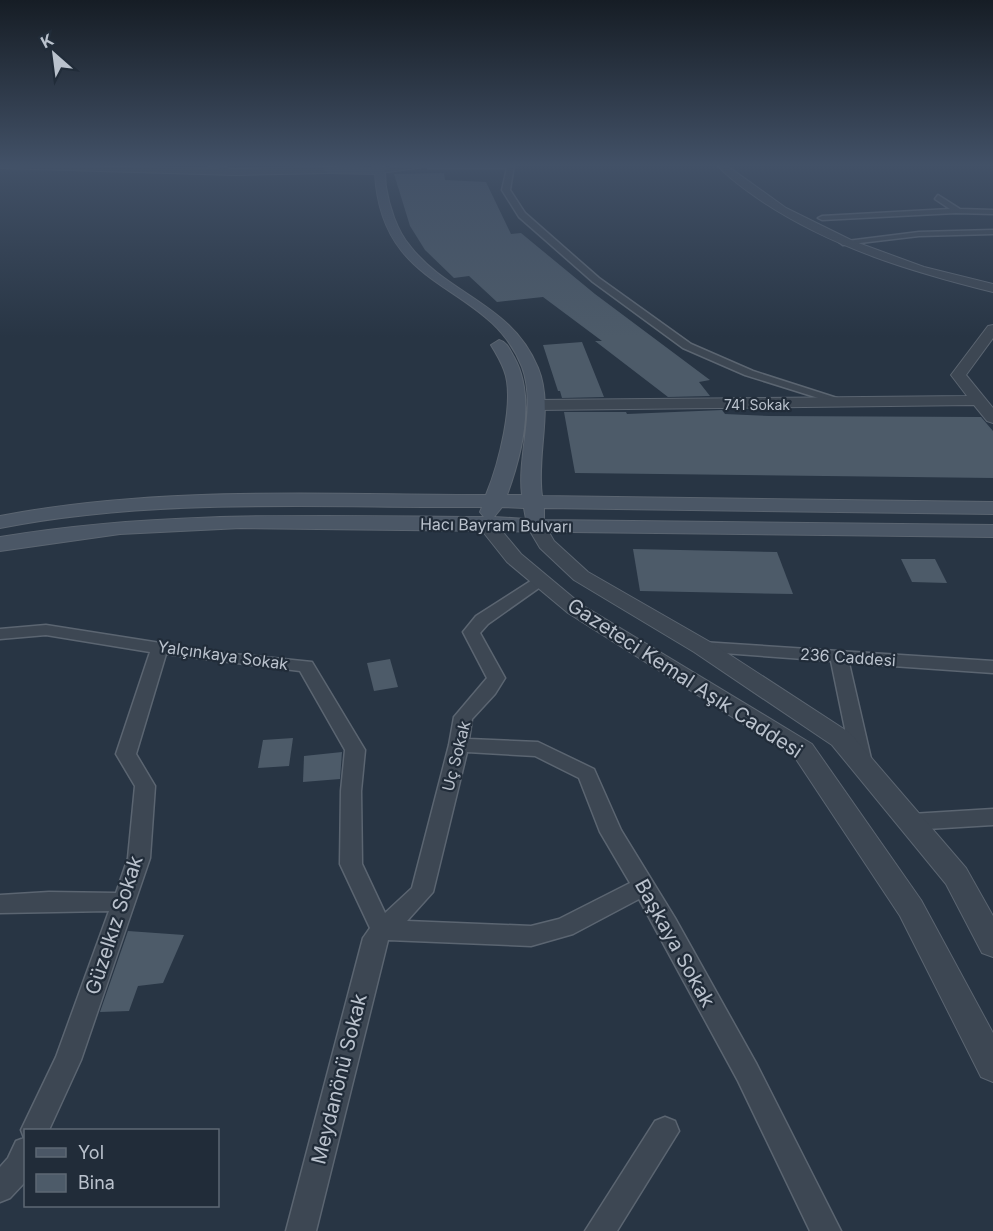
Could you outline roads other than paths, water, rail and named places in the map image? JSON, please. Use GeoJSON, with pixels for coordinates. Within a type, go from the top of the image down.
{"type":"FeatureCollection","features":[{"type":"Feature","properties":{"kind":"main road"},"geometry":{"type":"LineString","coordinates":[[384,222],[388,244],[396,255],[419,277],[470,314],[494,339],[512,364],[516,386],[514,424],[507,468],[490,512]]}},
{"type":"Feature","properties":{"kind":"main road"},"geometry":{"type":"LineString","coordinates":[[394,222],[402,244],[430,272],[481,305],[506,329],[530,369],[536,405],[530,472],[535,514]]}},
{"type":"Feature","properties":{"kind":"main road","name":"Hacı Bayram Bulvarı"},"geometry":{"type":"LineString","coordinates":[[0,522],[56,511],[144,502],[490,512],[993,531]]}},
{"type":"Feature","properties":{"kind":"main road","name":"Hacı Bayram Bulvarı"},"geometry":{"type":"LineString","coordinates":[[535,514],[993,508]]}},
{"type":"Feature","properties":{"kind":"main road","name":"Hacı Bayram Bulvarı"},"geometry":{"type":"LineString","coordinates":[[0,544],[56,533],[137,524],[490,512]]}},
{"type":"Feature","properties":{"kind":"street"},"geometry":{"type":"LineString","coordinates":[[530,222],[596,280],[687,345],[738,369],[831,398]]}},
{"type":"Feature","properties":{"kind":"street"},"geometry":{"type":"LineString","coordinates":[[807,222],[843,242],[928,273],[993,288]]}},
{"type":"Feature","properties":{"kind":"street"},"geometry":{"type":"LineString","coordinates":[[977,222],[993,232]]}},
{"type":"Feature","properties":{"kind":"street"},"geometry":{"type":"LineString","coordinates":[[843,242],[919,234],[993,232]]}},
{"type":"Feature","properties":{"kind":"street"},"geometry":{"type":"LineString","coordinates":[[987,408],[958,375],[993,328]]}},
{"type":"Feature","properties":{"kind":"street","name":"741 Sokak"},"geometry":{"type":"LineString","coordinates":[[536,405],[987,408]]}},
{"type":"Feature","properties":{"kind":"street","name":"Gazeteci Kemal Aşık Caddesi"},"geometry":{"type":"LineString","coordinates":[[490,512],[514,558],[575,609],[803,750],[911,908],[993,1066]]}},
{"type":"Feature","properties":{"kind":"street","name":"Gazeteci Kemal Aşık Caddesi"},"geometry":{"type":"LineString","coordinates":[[535,514],[547,544],[581,576],[702,647],[841,739],[956,876],[993,944]]}},
{"type":"Feature","properties":{"kind":"street","name":"Uç Sokak"},"geometry":{"type":"LineString","coordinates":[[382,930],[422,892],[459,745],[463,717],[489,690],[496,678],[471,632],[482,620],[540,579]]}},
{"type":"Feature","properties":{"kind":"street","name":"Yalçınkaya Sokak"},"geometry":{"type":"LineString","coordinates":[[0,634],[46,630],[224,658],[306,666],[355,750],[351,791],[351,864],[382,930]]}},
{"type":"Feature","properties":{"kind":"street","name":"Güzelkız Sokak"},"geometry":{"type":"LineString","coordinates":[[36,1129],[68,1060],[139,858],[145,786],[126,754],[160,647]]}},
{"type":"Feature","properties":{"kind":"street","name":"236 Caddesi"},"geometry":{"type":"LineString","coordinates":[[702,647],[993,667]]}},
{"type":"Feature","properties":{"kind":"street"},"geometry":{"type":"LineString","coordinates":[[839,656],[862,764]]}},
{"type":"Feature","properties":{"kind":"street","name":"Başkaya Sokak"},"geometry":{"type":"LineString","coordinates":[[459,745],[538,749],[587,774],[611,832],[644,886],[747,1072],[826,1231]]}},
{"type":"Feature","properties":{"kind":"street"},"geometry":{"type":"LineString","coordinates":[[910,822],[993,817]]}},
{"type":"Feature","properties":{"kind":"street"},"geometry":{"type":"LineString","coordinates":[[382,930],[531,936],[565,927],[644,886]]}},
{"type":"Feature","properties":{"kind":"street"},"geometry":{"type":"LineString","coordinates":[[0,904],[49,901],[125,902]]}},
{"type":"Feature","properties":{"kind":"street","name":"Meydanönü Sokak"},"geometry":{"type":"LineString","coordinates":[[301,1231],[375,938],[382,930]]}},
{"type":"Feature","properties":{"kind":"street"},"geometry":{"type":"LineString","coordinates":[[600,1231],[665,1131]]}},
{"type":"Feature","properties":{"kind":"street"},"geometry":{"type":"LineString","coordinates":[[0,1188],[18,1168],[24,1155]]}}]}
